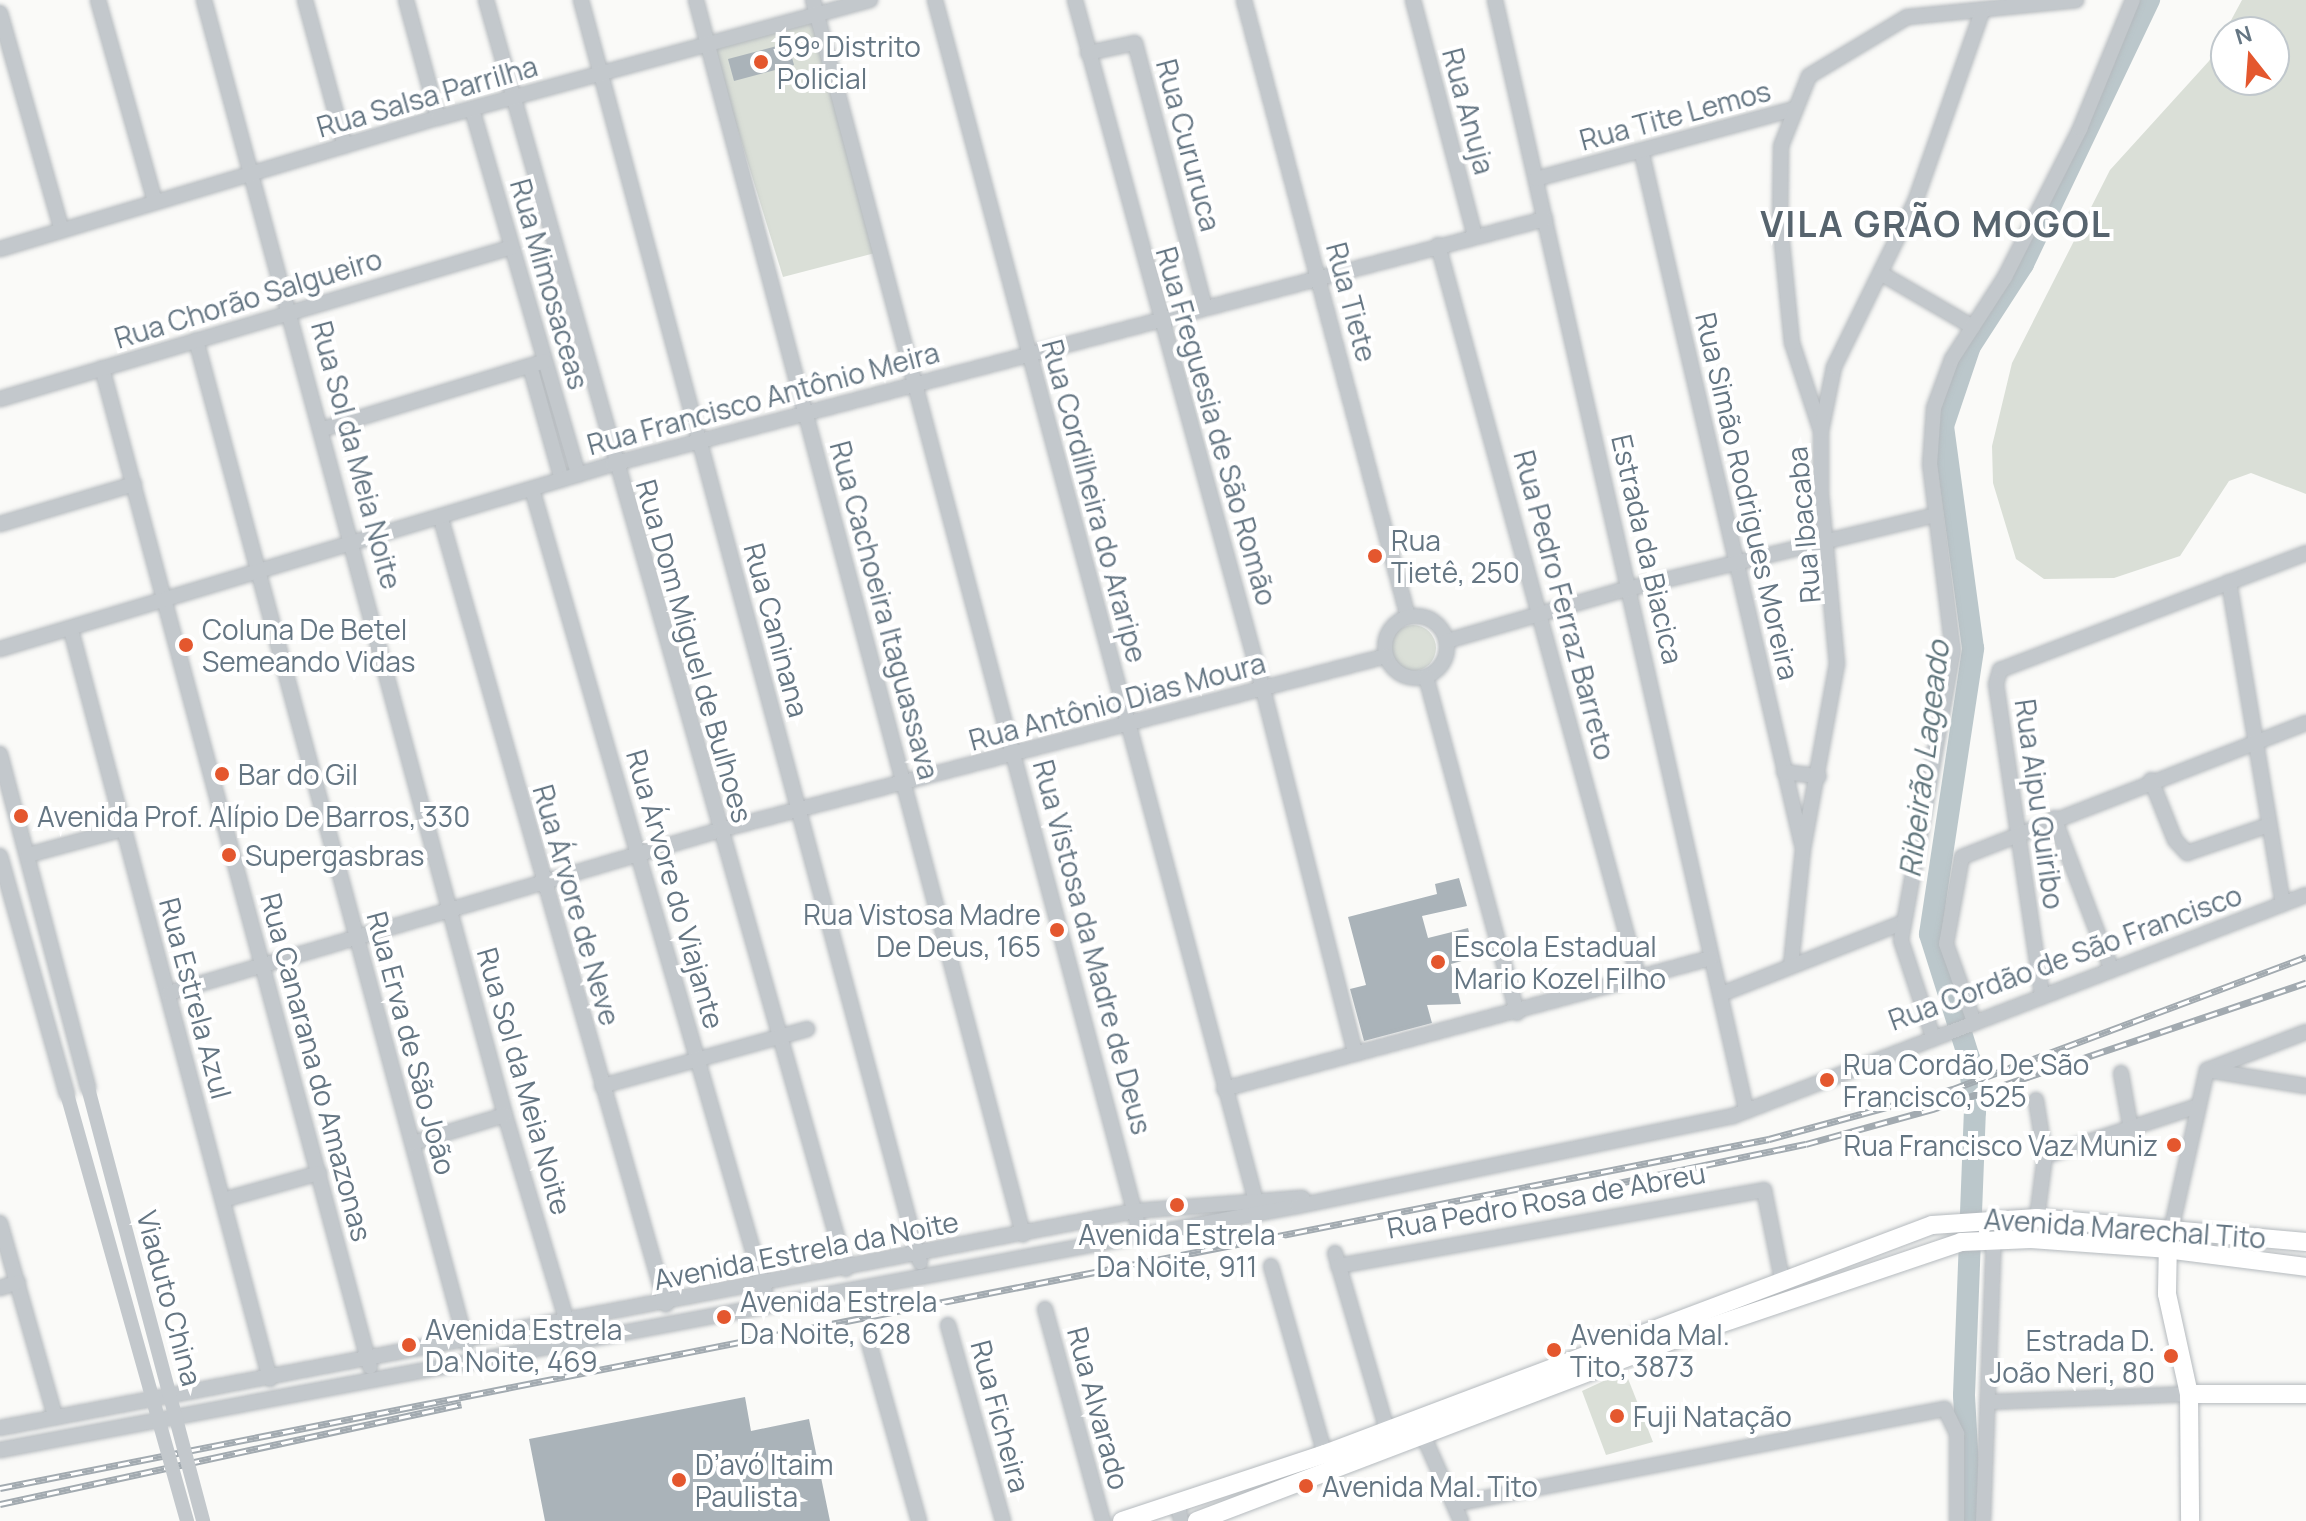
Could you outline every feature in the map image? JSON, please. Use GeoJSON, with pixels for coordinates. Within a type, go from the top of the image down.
{"type":"FeatureCollection","features":[{"type":"Feature","properties":{"kind":"main road","name":"Avenida Marechal Tito"},"geometry":{"type":"LineString","coordinates":[[1122,1521],[1180,1513],[1325,1454],[1897,1234],[1962,1219],[2037,1218],[2172,1226],[2306,1242]]}},
{"type":"Feature","properties":{"kind":"main road"},"geometry":{"type":"LineString","coordinates":[[2172,1226],[2166,1249],[2167,1294],[2189,1394],[2190,1521]]}},
{"type":"Feature","properties":{"kind":"main road","name":"Avenida Marechal Tito"},"geometry":{"type":"LineString","coordinates":[[1197,1521],[1424,1438],[1681,1337],[1961,1242],[1989,1240],[2166,1249],[2306,1267]]}},
{"type":"Feature","properties":{"kind":"main road"},"geometry":{"type":"LineString","coordinates":[[2189,1394],[2306,1394]]}},
{"type":"Feature","properties":{"kind":"street"},"geometry":{"type":"LineString","coordinates":[[98,0],[155,202]]}},
{"type":"Feature","properties":{"kind":"street","name":"Rua Sol da Meia Noite"},"geometry":{"type":"LineString","coordinates":[[204,0],[292,311],[505,1115],[573,1341]]}},
{"type":"Feature","properties":{"kind":"street"},"geometry":{"type":"LineString","coordinates":[[305,0],[345,146]]}},
{"type":"Feature","properties":{"kind":"street"},"geometry":{"type":"LineString","coordinates":[[406,0],[438,118]]}},
{"type":"Feature","properties":{"kind":"street","name":"Rua Dom Miguel de Bulhoes"},"geometry":{"type":"LineString","coordinates":[[486,0],[613,464],[846,1269]]}},
{"type":"Feature","properties":{"kind":"street","name":"Rua Caninana"},"geometry":{"type":"LineString","coordinates":[[581,0],[922,1274]]}},
{"type":"Feature","properties":{"kind":"street","name":"Rua Cachoeira Itaguassava"},"geometry":{"type":"LineString","coordinates":[[696,0],[1023,1234]]}},
{"type":"Feature","properties":{"kind":"street","name":"Rua Salsa Parrilha"},"geometry":{"type":"LineString","coordinates":[[0,249],[438,118],[707,44],[815,7],[870,0]]}},
{"type":"Feature","properties":{"kind":"street","name":"Rua Cordilheira do Araripe"},"geometry":{"type":"LineString","coordinates":[[935,0],[1257,1207]]}},
{"type":"Feature","properties":{"kind":"street","name":"Rua Freguesia de São Romão"},"geometry":{"type":"LineString","coordinates":[[1075,0],[1263,689],[1355,1053]]}},
{"type":"Feature","properties":{"kind":"street","name":"Rua Tiete"},"geometry":{"type":"LineString","coordinates":[[1244,0],[1408,617]]}},
{"type":"Feature","properties":{"kind":"street","name":"Rua Anuja"},"geometry":{"type":"LineString","coordinates":[[1413,0],[1475,236]]}},
{"type":"Feature","properties":{"kind":"street","name":"Estrada da Biacica"},"geometry":{"type":"LineString","coordinates":[[1495,0],[1631,588],[1711,958],[1724,993],[1746,1109]]}},
{"type":"Feature","properties":{"kind":"street","name":"Rua Tite Lemos"},"geometry":{"type":"LineString","coordinates":[[1536,179],[1642,154],[1794,109],[1817,67],[1897,21],[2076,0]]}},
{"type":"Feature","properties":{"kind":"street"},"geometry":{"type":"LineString","coordinates":[[1937,1032],[1903,953],[1904,922],[1953,651],[1930,465],[1934,408],[1952,359],[1973,327],[2074,141],[2133,0]]}},
{"type":"Feature","properties":{"kind":"street","name":"Rua Vistosa da Madre de Deus"},"geometry":{"type":"LineString","coordinates":[[815,7],[1016,754],[1140,1232]]}},
{"type":"Feature","properties":{"kind":"street","name":"Rua Ibacaba"},"geometry":{"type":"LineString","coordinates":[[1791,965],[1803,849],[1819,776],[1837,664],[1821,431],[1828,393],[1834,367],[1915,202],[1982,12]]}},
{"type":"Feature","properties":{"kind":"street"},"geometry":{"type":"LineString","coordinates":[[0,13],[62,230]]}},
{"type":"Feature","properties":{"kind":"street","name":"Rua Cururuca"},"geometry":{"type":"LineString","coordinates":[[1088,53],[1135,43],[1205,308]]}},
{"type":"Feature","properties":{"kind":"street","name":"Rua Mimosaceas"},"geometry":{"type":"LineString","coordinates":[[472,109],[578,475]]}},
{"type":"Feature","properties":{"kind":"street"},"geometry":{"type":"LineString","coordinates":[[1794,109],[1781,146],[1780,222],[1792,343],[1821,431]]}},
{"type":"Feature","properties":{"kind":"street","name":"Rua Simão Rodrigues Moreira"},"geometry":{"type":"LineString","coordinates":[[1642,154],[1803,849]]}},
{"type":"Feature","properties":{"kind":"street","name":"Rua Francisco Antônio Meira"},"geometry":{"type":"LineString","coordinates":[[0,649],[441,519],[613,464],[1545,219]]}},
{"type":"Feature","properties":{"kind":"street","name":"Rua Pedro Ferraz Barreto"},"geometry":{"type":"LineString","coordinates":[[1438,245],[1543,614],[1639,979]]}},
{"type":"Feature","properties":{"kind":"street","name":"Rua Chorão Salgueiro"},"geometry":{"type":"LineString","coordinates":[[0,399],[512,247]]}},
{"type":"Feature","properties":{"kind":"street"},"geometry":{"type":"LineString","coordinates":[[1882,274],[1973,327]]}},
{"type":"Feature","properties":{"kind":"street","name":"Rua Erva de São João"},"geometry":{"type":"LineString","coordinates":[[196,340],[466,1343]]}},
{"type":"Feature","properties":{"kind":"street"},"geometry":{"type":"LineString","coordinates":[[323,429],[545,361]]}},
{"type":"Feature","properties":{"kind":"street","name":"Rua Mimosaceas"},"geometry":{"type":"LineString","coordinates":[[530,366],[562,480]]}},
{"type":"Feature","properties":{"kind":"street","name":"Rua Canarana do Amazonas"},"geometry":{"type":"LineString","coordinates":[[102,368],[368,1361]]}},
{"type":"Feature","properties":{"kind":"street"},"geometry":{"type":"LineString","coordinates":[[1807,392],[1828,393]]}},
{"type":"Feature","properties":{"kind":"street"},"geometry":{"type":"LineString","coordinates":[[0,524],[134,484]]}},
{"type":"Feature","properties":{"kind":"street","name":"Rua Árvore do Viajante"},"geometry":{"type":"LineString","coordinates":[[532,489],[768,1303]]}},
{"type":"Feature","properties":{"kind":"street"},"geometry":{"type":"LineString","coordinates":[[1447,641],[1631,588],[1936,515]]}},
{"type":"Feature","properties":{"kind":"street","name":"Rua Árvore de Neve"},"geometry":{"type":"LineString","coordinates":[[441,519],[542,884],[666,1304]]}},
{"type":"Feature","properties":{"kind":"street"},"geometry":{"type":"LineString","coordinates":[[2283,903],[2229,582],[2306,553]]}},
{"type":"Feature","properties":{"kind":"street","name":"Rua Aipu Quiribo"},"geometry":{"type":"LineString","coordinates":[[2042,995],[1996,684],[2000,670],[2229,582]]}},
{"type":"Feature","properties":{"kind":"street"},"geometry":{"type":"LineString","coordinates":[[1408,617],[1437,623],[1447,641],[1446,659],[1426,677],[1406,677],[1386,656],[1392,628],[1408,617]]}},
{"type":"Feature","properties":{"kind":"street","name":"Rua Estrela Azul"},"geometry":{"type":"LineString","coordinates":[[71,630],[270,1379]]}},
{"type":"Feature","properties":{"kind":"street","name":"Rua Antônio Dias Moura"},"geometry":{"type":"LineString","coordinates":[[169,993],[720,830],[1386,656]]}},
{"type":"Feature","properties":{"kind":"street"},"geometry":{"type":"LineString","coordinates":[[1426,677],[1517,1013]]}},
{"type":"Feature","properties":{"kind":"street"},"geometry":{"type":"LineString","coordinates":[[1969,1021],[1946,944],[1956,868],[1977,847],[2306,723]]}},
{"type":"Feature","properties":{"kind":"street","name":"Viaduto China"},"geometry":{"type":"LineString","coordinates":[[0,754],[203,1521]]}},
{"type":"Feature","properties":{"kind":"street"},"geometry":{"type":"LineString","coordinates":[[1784,772],[1819,776]]}},
{"type":"Feature","properties":{"kind":"street"},"geometry":{"type":"LineString","coordinates":[[2151,780],[2175,840],[2187,853],[2269,825]]}},
{"type":"Feature","properties":{"kind":"street"},"geometry":{"type":"LineString","coordinates":[[2054,818],[2111,968]]}},
{"type":"Feature","properties":{"kind":"street"},"geometry":{"type":"LineString","coordinates":[[28,855],[124,829]]}},
{"type":"Feature","properties":{"kind":"street","name":"Viaduto China"},"geometry":{"type":"LineString","coordinates":[[1,861],[187,1521]]}},
{"type":"Feature","properties":{"kind":"street","name":"Rua Cordão de São Francisco"},"geometry":{"type":"LineString","coordinates":[[1257,1207],[1333,1197],[1746,1109],[1937,1032],[2306,895]]}},
{"type":"Feature","properties":{"kind":"street"},"geometry":{"type":"LineString","coordinates":[[1724,993],[1904,922]]}},
{"type":"Feature","properties":{"kind":"street"},"geometry":{"type":"LineString","coordinates":[[1224,1089],[1517,1013],[1711,958]]}},
{"type":"Feature","properties":{"kind":"street"},"geometry":{"type":"LineString","coordinates":[[602,1086],[807,1029]]}},
{"type":"Feature","properties":{"kind":"street"},"geometry":{"type":"LineString","coordinates":[[2207,1070],[2306,1032]]}},
{"type":"Feature","properties":{"kind":"street"},"geometry":{"type":"LineString","coordinates":[[2207,1070],[2306,1086]]}},
{"type":"Feature","properties":{"kind":"street"},"geometry":{"type":"LineString","coordinates":[[2172,1226],[2195,1107],[2207,1070]]}},
{"type":"Feature","properties":{"kind":"street"},"geometry":{"type":"LineString","coordinates":[[2121,1073],[2131,1130]]}},
{"type":"Feature","properties":{"kind":"street"},"geometry":{"type":"LineString","coordinates":[[2036,1100],[2045,1156],[2037,1218]]}},
{"type":"Feature","properties":{"kind":"street"},"geometry":{"type":"LineString","coordinates":[[2045,1156],[2195,1107]]}},
{"type":"Feature","properties":{"kind":"street"},"geometry":{"type":"LineString","coordinates":[[413,1143],[505,1115]]}},
{"type":"Feature","properties":{"kind":"street"},"geometry":{"type":"LineString","coordinates":[[223,1200],[319,1173]]}},
{"type":"Feature","properties":{"kind":"street","name":"Rua Pedro Rosa de Abreu"},"geometry":{"type":"LineString","coordinates":[[1387,1430],[1336,1260],[1764,1190],[1782,1279]]}},
{"type":"Feature","properties":{"kind":"street","name":"Avenida Estrela da Noite"},"geometry":{"type":"LineString","coordinates":[[0,1428],[466,1343],[1135,1211],[1257,1207]]}},
{"type":"Feature","properties":{"kind":"street","name":"Avenida Estrela da Noite"},"geometry":{"type":"LineString","coordinates":[[0,1450],[1257,1207]]}},
{"type":"Feature","properties":{"kind":"street"},"geometry":{"type":"LineString","coordinates":[[0,1223],[55,1416]]}},
{"type":"Feature","properties":{"kind":"street"},"geometry":{"type":"LineString","coordinates":[[1983,1521],[1990,1402],[1989,1240]]}},
{"type":"Feature","properties":{"kind":"street"},"geometry":{"type":"LineString","coordinates":[[1271,1266],[1325,1454]]}},
{"type":"Feature","properties":{"kind":"street"},"geometry":{"type":"LineString","coordinates":[[0,1288],[18,1282]]}},
{"type":"Feature","properties":{"kind":"street","name":"Rua Alvarado"},"geometry":{"type":"LineString","coordinates":[[1045,1309],[1103,1521]]}},
{"type":"Feature","properties":{"kind":"street","name":"Rua Ficheira"},"geometry":{"type":"LineString","coordinates":[[948,1325],[1003,1521]]}},
{"type":"Feature","properties":{"kind":"street"},"geometry":{"type":"LineString","coordinates":[[869,1343],[919,1521]]}},
{"type":"Feature","properties":{"kind":"street"},"geometry":{"type":"LineString","coordinates":[[368,1361],[373,1379]]}},
{"type":"Feature","properties":{"kind":"street"},"geometry":{"type":"LineString","coordinates":[[1990,1402],[2189,1394]]}},
{"type":"Feature","properties":{"kind":"street"},"geometry":{"type":"LineString","coordinates":[[1455,1504],[1945,1409],[1957,1434],[1957,1521]]}},
{"type":"Feature","properties":{"kind":"street"},"geometry":{"type":"LineString","coordinates":[[1416,1419],[1461,1521]]}},
{"type":"Feature","properties":{"kind":"shaded area"},"geometry":{"type":"Polygon","coordinates":[[[2242,0],[2306,0],[2306,494],[2251,473],[2229,481],[2180,556],[2114,578],[2044,579],[2016,559],[1993,483],[1992,446],[2012,363],[2110,170],[2210,59],[2210,96],[2290,96],[2290,16],[2233,16],[2242,0]]]}},
{"type":"Feature","properties":{"kind":"shaded area"},"geometry":{"type":"Polygon","coordinates":[[[813,20],[875,253],[783,277],[712,46],[813,20]]]}},
{"type":"Feature","properties":{"kind":"shaded area"},"geometry":{"type":"Polygon","coordinates":[[[1413,625],[1429,632],[1436,648],[1429,664],[1413,671],[1397,664],[1390,648],[1397,632],[1413,625]]]}},
{"type":"Feature","properties":{"kind":"shaded area","name":"Fuji Natação"},"geometry":{"type":"Polygon","coordinates":[[[1625,1371],[1653,1442],[1606,1455],[1582,1391],[1625,1371]]]}},
{"type":"Feature","properties":{"kind":"building","name":"59º Distrito Policial"},"geometry":{"type":"Polygon","coordinates":[[[788,43],[794,65],[734,81],[728,59],[788,43]]]}},
{"type":"Feature","properties":{"kind":"building","name":"Escola Estadual Mario Kozel Filho"},"geometry":{"type":"Polygon","coordinates":[[[1459,878],[1467,906],[1422,916],[1428,938],[1468,928],[1471,940],[1479,938],[1483,950],[1476,957],[1451,964],[1461,1004],[1427,1005],[1432,1023],[1364,1041],[1350,989],[1366,985],[1348,917],[1437,894],[1435,884],[1459,878]]]}},
{"type":"Feature","properties":{"kind":"building","name":"D’avó Itaim Paulista"},"geometry":{"type":"Polygon","coordinates":[[[745,1397],[751,1431],[809,1419],[830,1521],[545,1521],[529,1439],[745,1397]]]}},
{"type":"Feature","properties":{"kind":"waterway","name":"Ribeirão Lageado"},"geometry":{"type":"LineString","coordinates":[[1971,1521],[1964,1395],[1975,1112],[1969,1058],[1930,934],[1973,648],[1943,426],[1970,346],[2023,264],[2149,0]]}},
{"type":"Feature","properties":{"kind":"railway"},"geometry":{"type":"LineString","coordinates":[[0,1488],[1769,1139],[1953,1089],[2306,957]]}},
{"type":"Feature","properties":{"kind":"railway"},"geometry":{"type":"LineString","coordinates":[[1609,1185],[1806,1144],[1933,1109],[2306,983]]}},
{"type":"Feature","properties":{"kind":"railway"},"geometry":{"type":"LineString","coordinates":[[0,1504],[461,1404]]}},
{"type":"Feature","properties":{"kind":"place","name":"59º Distrito Policial"},"geometry":{"type":"Point","coordinates":[761,62]}},
{"type":"Feature","properties":{"kind":"place","name":"Rua Tietê, 250"},"geometry":{"type":"Point","coordinates":[1375,556]}},
{"type":"Feature","properties":{"kind":"place","name":"Coluna De Betel Semeando Vidas"},"geometry":{"type":"Point","coordinates":[186,645]}},
{"type":"Feature","properties":{"kind":"place","name":"Bar do Gil"},"geometry":{"type":"Point","coordinates":[222,774]}},
{"type":"Feature","properties":{"kind":"place","name":"Avenida Prof. Alípio De Barros, 330"},"geometry":{"type":"Point","coordinates":[21,816]}},
{"type":"Feature","properties":{"kind":"place","name":"Supergasbras"},"geometry":{"type":"Point","coordinates":[229,855]}},
{"type":"Feature","properties":{"kind":"place","name":"Rua Vistosa Madre De Deus, 165"},"geometry":{"type":"Point","coordinates":[1057,930]}},
{"type":"Feature","properties":{"kind":"place","name":"Escola Estadual Mario Kozel Filho"},"geometry":{"type":"Point","coordinates":[1438,962]}},
{"type":"Feature","properties":{"kind":"place","name":"Rua Cordão De São Francisco, 525"},"geometry":{"type":"Point","coordinates":[1827,1080]}},
{"type":"Feature","properties":{"kind":"place","name":"Rua Francisco Vaz Muniz"},"geometry":{"type":"Point","coordinates":[2174,1145]}},
{"type":"Feature","properties":{"kind":"place","name":"Avenida Estrela Da Noite, 911"},"geometry":{"type":"Point","coordinates":[1177,1205]}},
{"type":"Feature","properties":{"kind":"place","name":"Avenida Estrela Da Noite, 628"},"geometry":{"type":"Point","coordinates":[724,1317]}},
{"type":"Feature","properties":{"kind":"place","name":"Avenida Estrela Da Noite, 469"},"geometry":{"type":"Point","coordinates":[409,1345]}},
{"type":"Feature","properties":{"kind":"place","name":"Avenida Mal. Tito, 3873"},"geometry":{"type":"Point","coordinates":[1554,1350]}},
{"type":"Feature","properties":{"kind":"place","name":"Estrada D. João Neri, 80"},"geometry":{"type":"Point","coordinates":[2171,1356]}},
{"type":"Feature","properties":{"kind":"place","name":"Fuji Natação"},"geometry":{"type":"Point","coordinates":[1617,1416]}},
{"type":"Feature","properties":{"kind":"place","name":"D’avó Itaim Paulista"},"geometry":{"type":"Point","coordinates":[679,1480]}},
{"type":"Feature","properties":{"kind":"place","name":"Avenida Mal. Tito"},"geometry":{"type":"Point","coordinates":[1306,1486]}},
{"type":"Feature","properties":{"kind":"district","name":"VILA GRÃO MOGOL"},"geometry":{"type":"Point","coordinates":[1936,224]}}]}
